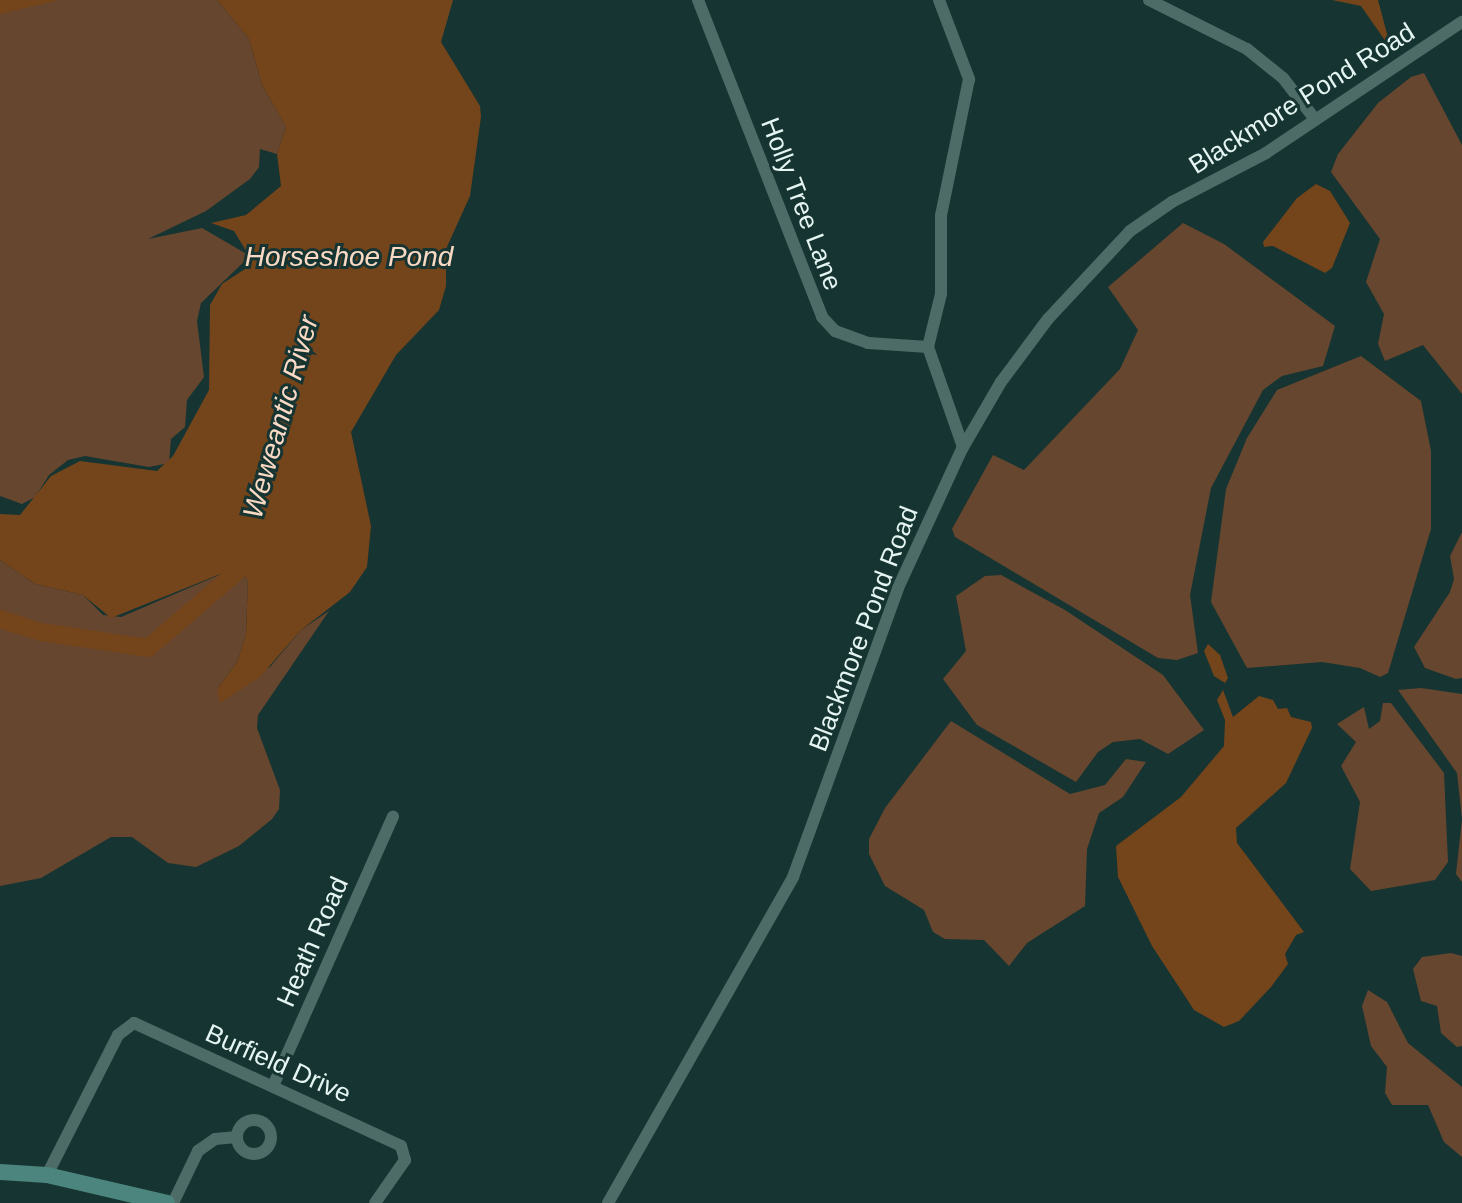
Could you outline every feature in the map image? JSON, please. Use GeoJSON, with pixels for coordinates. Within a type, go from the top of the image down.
{"type":"FeatureCollection","features":[{"type":"Feature","properties":{"kind":"main road"},"geometry":{"type":"LineString","coordinates":[[0,1172],[47,1175],[170,1203]]}},
{"type":"Feature","properties":{"kind":"street","name":"Holly Tree Lane"},"geometry":{"type":"LineString","coordinates":[[698,0],[822,317],[835,331],[868,343],[928,347]]}},
{"type":"Feature","properties":{"kind":"street"},"geometry":{"type":"LineString","coordinates":[[939,0],[969,79],[941,216],[941,294],[928,347],[963,447]]}},
{"type":"Feature","properties":{"kind":"street"},"geometry":{"type":"LineString","coordinates":[[1149,0],[1247,49],[1283,78],[1314,118]]}},
{"type":"Feature","properties":{"kind":"street","name":"Blackmore Pond Road"},"geometry":{"type":"LineString","coordinates":[[608,1203],[793,877],[881,630],[963,447],[1001,382],[1048,319],[1130,231],[1172,202],[1235,172],[1462,22]]}},
{"type":"Feature","properties":{"kind":"street","name":"Heath Road"},"geometry":{"type":"LineString","coordinates":[[273,1086],[393,817]]}},
{"type":"Feature","properties":{"kind":"street","name":"Burfield Drive"},"geometry":{"type":"LineString","coordinates":[[47,1175],[128,1024],[394,1141],[405,1153],[401,1169],[375,1203]]}},
{"type":"Feature","properties":{"kind":"street"},"geometry":{"type":"LineString","coordinates":[[170,1203],[198,1151],[215,1139],[237,1137]]}},
{"type":"Feature","properties":{"kind":"shaded area","name":"Horseshoe Pond"},"geometry":{"type":"Polygon","coordinates":[[[47,0],[217,0],[249,39],[262,85],[286,127],[277,154],[260,149],[259,167],[250,179],[206,211],[148,239],[202,228],[250,256],[201,303],[197,321],[204,377],[187,400],[185,427],[171,439],[169,463],[149,467],[85,456],[68,460],[49,475],[35,497],[22,504],[0,496],[0,8],[47,0]]]}},
{"type":"Feature","properties":{"kind":"shaded area"},"geometry":{"type":"Polygon","coordinates":[[[1424,73],[1462,145],[1462,394],[1423,345],[1385,361],[1378,344],[1384,314],[1366,282],[1380,239],[1331,172],[1338,154],[1378,103],[1411,77],[1424,73]]]}},
{"type":"Feature","properties":{"kind":"shaded area"},"geometry":{"type":"Polygon","coordinates":[[[1183,223],[1224,244],[1335,326],[1323,366],[1282,376],[1263,390],[1211,488],[1190,595],[1198,653],[1177,660],[1158,658],[955,537],[952,529],[993,455],[1024,470],[1120,369],[1138,330],[1108,287],[1183,223]]]}},
{"type":"Feature","properties":{"kind":"shaded area"},"geometry":{"type":"Polygon","coordinates":[[[1361,356],[1421,401],[1431,451],[1431,529],[1388,673],[1380,677],[1360,668],[1322,662],[1247,668],[1211,602],[1226,489],[1247,438],[1277,390],[1361,356]]]}},
{"type":"Feature","properties":{"kind":"shaded area"},"geometry":{"type":"Polygon","coordinates":[[[1462,532],[1462,678],[1456,679],[1425,668],[1414,647],[1450,592],[1454,579],[1450,556],[1462,532]]]}},
{"type":"Feature","properties":{"kind":"shaded area"},"geometry":{"type":"Polygon","coordinates":[[[0,560],[35,584],[83,595],[103,615],[121,617],[238,567],[248,580],[246,634],[237,662],[217,689],[270,667],[301,630],[329,611],[258,715],[257,728],[280,790],[279,809],[272,819],[239,846],[196,867],[168,863],[132,837],[111,837],[41,878],[0,886],[0,560]]]}},
{"type":"Feature","properties":{"kind":"shaded area"},"geometry":{"type":"Polygon","coordinates":[[[1001,575],[1065,610],[1163,675],[1204,730],[1168,754],[1140,739],[1113,742],[1098,752],[1076,782],[977,725],[943,679],[966,651],[956,596],[985,576],[1001,575]]]}},
{"type":"Feature","properties":{"kind":"shaded area"},"geometry":{"type":"Polygon","coordinates":[[[1421,688],[1462,694],[1462,819],[1457,773],[1398,690],[1421,688]]]}},
{"type":"Feature","properties":{"kind":"shaded area"},"geometry":{"type":"Polygon","coordinates":[[[1383,703],[1391,703],[1444,773],[1448,862],[1435,880],[1371,891],[1350,869],[1360,802],[1341,766],[1356,742],[1337,724],[1364,707],[1369,729],[1380,721],[1383,703]]]}},
{"type":"Feature","properties":{"kind":"shaded area"},"geometry":{"type":"Polygon","coordinates":[[[951,721],[1070,794],[1105,785],[1126,759],[1146,762],[1123,797],[1099,813],[1087,849],[1085,906],[1027,943],[1009,966],[984,940],[945,939],[933,932],[924,910],[885,886],[869,854],[869,839],[885,808],[951,721]]]}},
{"type":"Feature","properties":{"kind":"shaded area"},"geometry":{"type":"Polygon","coordinates":[[[1462,819],[1462,882],[1456,874],[1462,819]]]}},
{"type":"Feature","properties":{"kind":"shaded area"},"geometry":{"type":"Polygon","coordinates":[[[1451,953],[1462,956],[1462,1046],[1457,1047],[1441,1033],[1437,1006],[1421,1001],[1413,969],[1422,957],[1451,953]]]}},
{"type":"Feature","properties":{"kind":"shaded area"},"geometry":{"type":"Polygon","coordinates":[[[1368,990],[1387,1002],[1408,1043],[1462,1087],[1462,1157],[1444,1142],[1428,1105],[1392,1105],[1385,1093],[1387,1067],[1371,1046],[1362,1006],[1368,990]]]}},
{"type":"Feature","properties":{"kind":"water"},"geometry":{"type":"Polygon","coordinates":[[[0,0],[60,0],[0,14],[0,0]]]}},
{"type":"Feature","properties":{"kind":"water","name":"Horseshoe Pond"},"geometry":{"type":"Polygon","coordinates":[[[217,0],[453,0],[441,42],[480,106],[481,117],[470,196],[446,249],[446,286],[439,310],[396,355],[351,432],[371,526],[367,567],[350,592],[301,630],[260,677],[220,703],[217,689],[237,662],[246,634],[248,580],[238,567],[111,618],[83,595],[35,584],[0,560],[0,514],[20,515],[51,476],[80,461],[157,471],[173,456],[209,390],[210,305],[222,284],[245,269],[251,259],[234,231],[211,223],[246,215],[281,186],[277,154],[286,127],[262,85],[249,39],[217,0]]]}},
{"type":"Feature","properties":{"kind":"water"},"geometry":{"type":"Polygon","coordinates":[[[1332,0],[1378,0],[1391,49],[1361,6],[1332,0]]]}},
{"type":"Feature","properties":{"kind":"water"},"geometry":{"type":"Polygon","coordinates":[[[1316,184],[1330,191],[1350,223],[1332,268],[1325,273],[1273,246],[1264,247],[1263,242],[1297,198],[1316,184]]]}},
{"type":"Feature","properties":{"kind":"water"},"geometry":{"type":"Polygon","coordinates":[[[1208,644],[1220,655],[1228,678],[1225,683],[1214,676],[1204,651],[1208,644]]]}},
{"type":"Feature","properties":{"kind":"water"},"geometry":{"type":"Polygon","coordinates":[[[1223,690],[1233,717],[1259,696],[1273,700],[1278,709],[1287,708],[1291,717],[1311,722],[1312,728],[1286,783],[1236,828],[1237,843],[1304,932],[1296,935],[1285,954],[1288,964],[1271,987],[1239,1021],[1224,1027],[1194,1010],[1152,946],[1118,877],[1116,846],[1181,797],[1224,746],[1225,720],[1217,700],[1223,690]]]}},
{"type":"Feature","properties":{"kind":"waterway","name":"Weweantic River"},"geometry":{"type":"LineString","coordinates":[[0,619],[41,632],[148,648],[259,553]]}}]}
